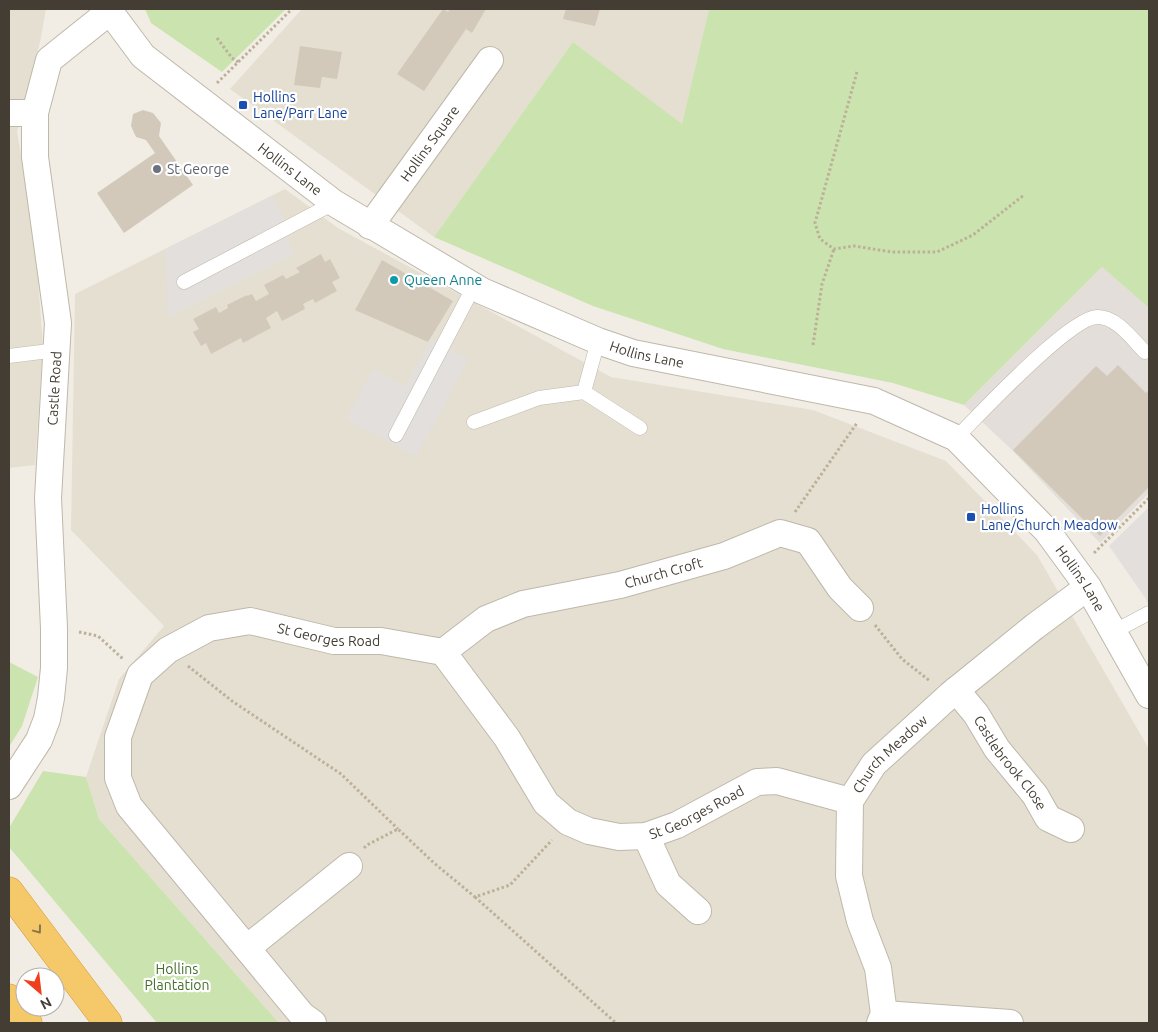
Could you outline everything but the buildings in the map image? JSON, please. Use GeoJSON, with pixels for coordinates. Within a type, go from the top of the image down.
{"type":"FeatureCollection","features":[{"type":"Feature","properties":{"kind":"highway"},"geometry":{"type":"LineString","coordinates":[[9,891],[108,1023]]}},
{"type":"Feature","properties":{"kind":"highway"},"geometry":{"type":"LineString","coordinates":[[9,998],[28,1023]]}},
{"type":"Feature","properties":{"kind":"street","name":"Hollins Lane"},"geometry":{"type":"LineString","coordinates":[[109,10],[142,56],[334,204],[474,286],[598,341],[633,353],[874,401],[956,438],[1047,531],[1082,579],[1149,695]]}},
{"type":"Feature","properties":{"kind":"street","name":"Castle Road"},"geometry":{"type":"LineString","coordinates":[[13,780],[39,740],[52,698],[54,628],[48,498],[58,323],[34,157],[35,113],[49,60],[109,10]]}},
{"type":"Feature","properties":{"kind":"street","name":"Hollins Square"},"geometry":{"type":"LineString","coordinates":[[370,226],[490,60]]}},
{"type":"Feature","properties":{"kind":"street"},"geometry":{"type":"LineString","coordinates":[[9,114],[35,113]]}},
{"type":"Feature","properties":{"kind":"street"},"geometry":{"type":"LineString","coordinates":[[780,533],[808,541],[840,588],[860,608]]}},
{"type":"Feature","properties":{"kind":"street","name":"Church Croft"},"geometry":{"type":"LineString","coordinates":[[443,652],[486,619],[523,604],[620,584],[724,556],[780,533]]}},
{"type":"Feature","properties":{"kind":"street","name":"Church Meadow"},"geometry":{"type":"LineString","coordinates":[[882,1018],[878,968],[860,921],[849,876],[850,801],[874,764],[953,692],[1034,627],[1082,579]]}},
{"type":"Feature","properties":{"kind":"street","name":"St Georges Road"},"geometry":{"type":"LineString","coordinates":[[313,1023],[302,1015],[129,806],[118,778],[118,736],[140,675],[168,650],[209,628],[250,620],[334,641],[381,641],[443,652],[507,738],[546,803],[568,822],[589,831],[619,837],[646,836],[677,825],[756,782],[777,781],[850,801]]}},
{"type":"Feature","properties":{"kind":"street","name":"Castlebrook Close"},"geometry":{"type":"LineString","coordinates":[[953,692],[976,714],[997,749],[1035,796],[1048,818],[1071,829]]}},
{"type":"Feature","properties":{"kind":"street"},"geometry":{"type":"LineString","coordinates":[[646,836],[668,884],[698,911]]}},
{"type":"Feature","properties":{"kind":"street"},"geometry":{"type":"LineString","coordinates":[[248,948],[349,866]]}},
{"type":"Feature","properties":{"kind":"street"},"geometry":{"type":"LineString","coordinates":[[882,1018],[1010,1023]]}},
{"type":"Feature","properties":{"kind":"lane"},"geometry":{"type":"LineString","coordinates":[[184,282],[334,204]]}},
{"type":"Feature","properties":{"kind":"lane"},"geometry":{"type":"LineString","coordinates":[[396,435],[474,286]]}},
{"type":"Feature","properties":{"kind":"lane"},"geometry":{"type":"LineString","coordinates":[[956,438],[1044,351],[1083,322],[1096,317],[1107,318],[1117,324],[1145,352]]}},
{"type":"Feature","properties":{"kind":"lane"},"geometry":{"type":"LineString","coordinates":[[584,392],[598,341]]}},
{"type":"Feature","properties":{"kind":"lane"},"geometry":{"type":"LineString","coordinates":[[9,356],[57,350]]}},
{"type":"Feature","properties":{"kind":"lane"},"geometry":{"type":"LineString","coordinates":[[474,422],[539,398],[584,392],[640,428]]}},
{"type":"Feature","properties":{"kind":"lane"},"geometry":{"type":"LineString","coordinates":[[1113,632],[1149,613]]}},
{"type":"Feature","properties":{"kind":"path"},"geometry":{"type":"LineString","coordinates":[[198,99],[228,74],[292,9]]}},
{"type":"Feature","properties":{"kind":"path"},"geometry":{"type":"LineString","coordinates":[[217,38],[232,58],[238,62]]}},
{"type":"Feature","properties":{"kind":"path"},"geometry":{"type":"LineString","coordinates":[[857,72],[815,223],[820,239],[834,250],[854,246],[892,252],[937,252],[973,235],[1024,195]]}},
{"type":"Feature","properties":{"kind":"path"},"geometry":{"type":"LineString","coordinates":[[814,345],[822,284],[834,250]]}},
{"type":"Feature","properties":{"kind":"path"},"geometry":{"type":"LineString","coordinates":[[780,533],[855,424],[874,401]]}},
{"type":"Feature","properties":{"kind":"path"},"geometry":{"type":"LineString","coordinates":[[1082,579],[1149,498]]}},
{"type":"Feature","properties":{"kind":"path"},"geometry":{"type":"LineString","coordinates":[[860,608],[902,659],[926,680],[953,692]]}},
{"type":"Feature","properties":{"kind":"path"},"geometry":{"type":"LineString","coordinates":[[54,628],[98,636],[140,675]]}},
{"type":"Feature","properties":{"kind":"path"},"geometry":{"type":"LineString","coordinates":[[168,650],[232,701],[341,774],[434,863],[475,897],[616,1023]]}},
{"type":"Feature","properties":{"kind":"path"},"geometry":{"type":"LineString","coordinates":[[475,897],[510,885],[568,822]]}},
{"type":"Feature","properties":{"kind":"path"},"geometry":{"type":"LineString","coordinates":[[349,866],[367,845],[398,829]]}},
{"type":"Feature","properties":{"kind":"shaded area"},"geometry":{"type":"Polygon","coordinates":[[[9,9],[46,9],[40,42],[17,132],[34,226],[43,346],[35,465],[9,468],[9,9]]]}},
{"type":"Feature","properties":{"kind":"shaded area"},"geometry":{"type":"Polygon","coordinates":[[[302,9],[709,9],[682,125],[573,42],[434,237],[230,89],[302,9]]]}},
{"type":"Feature","properties":{"kind":"shaded area"},"geometry":{"type":"Polygon","coordinates":[[[285,189],[338,228],[611,377],[813,410],[946,461],[1037,555],[1149,749],[1149,1023],[279,1023],[99,819],[86,777],[119,679],[164,626],[71,530],[75,294],[285,189]]]}},
{"type":"Feature","properties":{"kind":"shaded area"},"geometry":{"type":"Polygon","coordinates":[[[272,196],[283,215],[292,255],[168,317],[165,249],[272,196]]]}},
{"type":"Feature","properties":{"kind":"shaded area"},"geometry":{"type":"Polygon","coordinates":[[[1102,267],[1149,308],[1149,493],[1100,543],[1010,448],[964,405],[1102,267]]]}},
{"type":"Feature","properties":{"kind":"shaded area"},"geometry":{"type":"Polygon","coordinates":[[[431,339],[469,359],[416,457],[346,419],[373,369],[405,386],[431,339]]]}},
{"type":"Feature","properties":{"kind":"shaded area"},"geometry":{"type":"Polygon","coordinates":[[[1149,507],[1149,607],[1146,599],[1109,546],[1149,507]]]}},
{"type":"Feature","properties":{"kind":"green space"},"geometry":{"type":"Polygon","coordinates":[[[145,9],[286,9],[222,72],[151,23],[145,9]]]}},
{"type":"Feature","properties":{"kind":"green space"},"geometry":{"type":"Polygon","coordinates":[[[709,9],[1149,9],[1149,308],[1102,267],[964,405],[893,383],[723,349],[593,306],[434,237],[573,42],[682,124],[709,9]]]}},
{"type":"Feature","properties":{"kind":"green space"},"geometry":{"type":"Polygon","coordinates":[[[9,662],[38,677],[22,726],[9,747],[9,662]]]}},
{"type":"Feature","properties":{"kind":"green space","name":"Hollins Plantation"},"geometry":{"type":"Polygon","coordinates":[[[43,771],[86,777],[99,819],[279,1023],[157,1023],[9,847],[9,828],[43,771]]]}},
{"type":"Feature","properties":{"kind":"place","name":"Hollins Lane/Parr Lane"},"geometry":{"type":"Point","coordinates":[243,105]}},
{"type":"Feature","properties":{"kind":"place","name":"St George"},"geometry":{"type":"Point","coordinates":[157,169]}},
{"type":"Feature","properties":{"kind":"place","name":"Queen Anne"},"geometry":{"type":"Point","coordinates":[394,280]}},
{"type":"Feature","properties":{"kind":"place","name":"Hollins Lane/Church Meadow"},"geometry":{"type":"Point","coordinates":[971,517]}}]}
